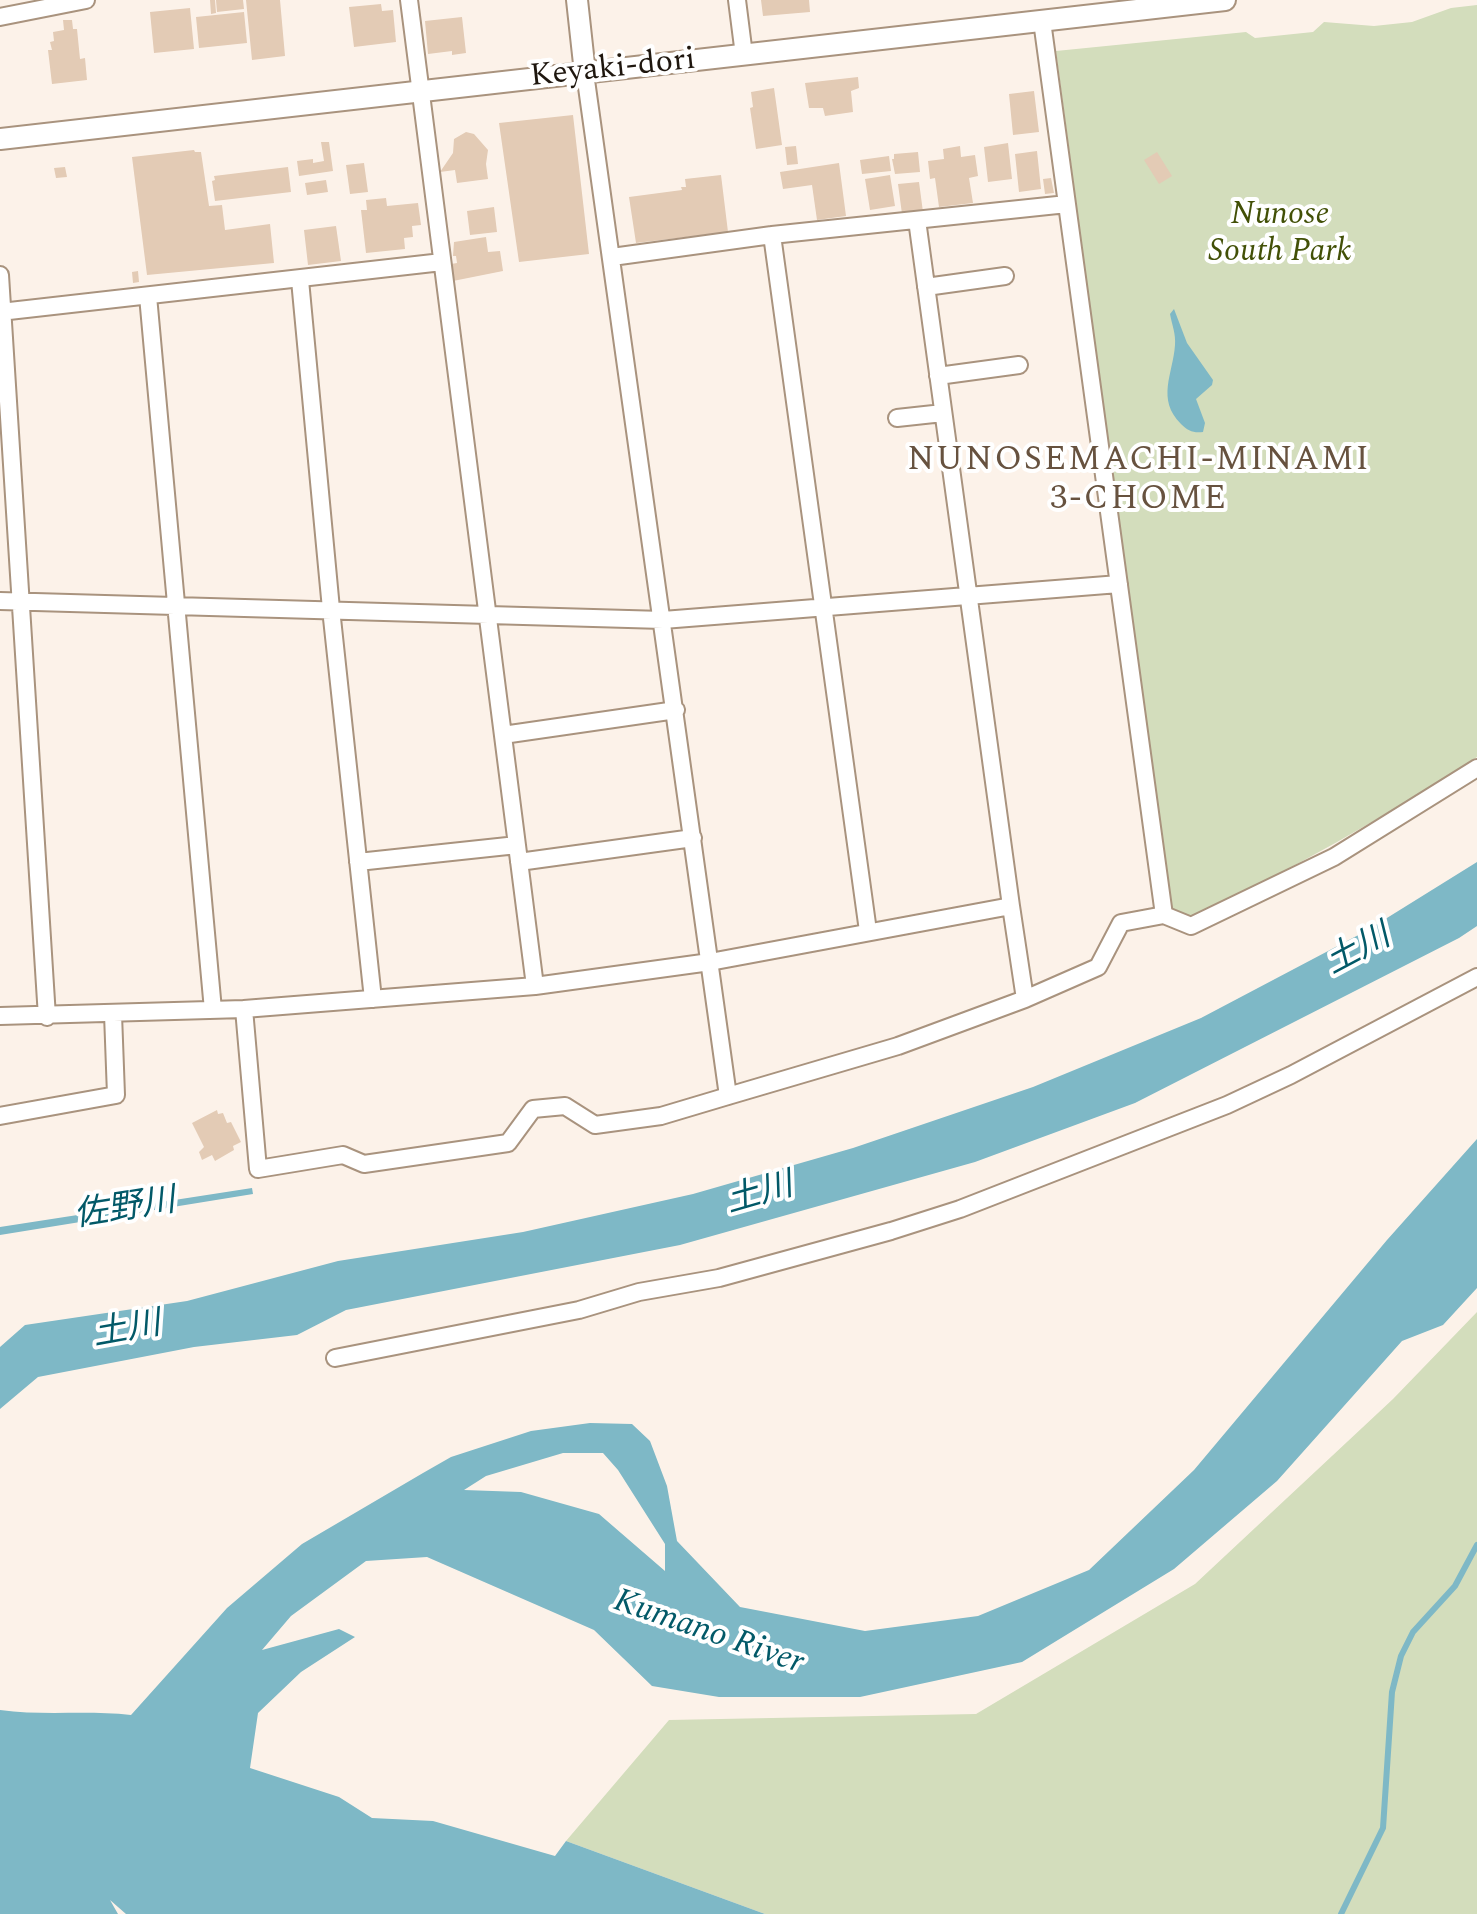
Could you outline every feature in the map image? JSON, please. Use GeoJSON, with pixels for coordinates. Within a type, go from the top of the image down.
{"type":"FeatureCollection","features":[{"type":"Feature","properties":{"kind":"street"},"geometry":{"type":"LineString","coordinates":[[0,17],[27,6],[86,0]]}},
{"type":"Feature","properties":{"kind":"street"},"geometry":{"type":"LineString","coordinates":[[409,0],[535,986]]}},
{"type":"Feature","properties":{"kind":"street"},"geometry":{"type":"LineString","coordinates":[[577,0],[728,1096]]}},
{"type":"Feature","properties":{"kind":"street"},"geometry":{"type":"LineString","coordinates":[[737,0],[744,55]]}},
{"type":"Feature","properties":{"kind":"street","name":"Keyaki-dori"},"geometry":{"type":"LineString","coordinates":[[0,139],[1042,21],[1094,7],[1225,0]]}},
{"type":"Feature","properties":{"kind":"street"},"geometry":{"type":"LineString","coordinates":[[1042,21],[1164,915]]}},
{"type":"Feature","properties":{"kind":"street"},"geometry":{"type":"LineString","coordinates":[[612,257],[772,235],[1067,204]]}},
{"type":"Feature","properties":{"kind":"street"},"geometry":{"type":"LineString","coordinates":[[917,220],[1025,999]]}},
{"type":"Feature","properties":{"kind":"street"},"geometry":{"type":"LineString","coordinates":[[772,235],[868,931]]}},
{"type":"Feature","properties":{"kind":"street"},"geometry":{"type":"LineString","coordinates":[[1,312],[442,262]]}},
{"type":"Feature","properties":{"kind":"street"},"geometry":{"type":"LineString","coordinates":[[0,275],[6,458],[21,601],[47,1017]]}},
{"type":"Feature","properties":{"kind":"street"},"geometry":{"type":"LineString","coordinates":[[926,287],[1005,276]]}},
{"type":"Feature","properties":{"kind":"street"},"geometry":{"type":"LineString","coordinates":[[300,280],[373,999]]}},
{"type":"Feature","properties":{"kind":"street"},"geometry":{"type":"LineString","coordinates":[[148,296],[213,1010]]}},
{"type":"Feature","properties":{"kind":"street"},"geometry":{"type":"LineString","coordinates":[[938,376],[1019,365]]}},
{"type":"Feature","properties":{"kind":"street"},"geometry":{"type":"LineString","coordinates":[[897,418],[943,413]]}},
{"type":"Feature","properties":{"kind":"street"},"geometry":{"type":"LineString","coordinates":[[0,601],[663,620],[1119,584]]}},
{"type":"Feature","properties":{"kind":"street"},"geometry":{"type":"LineString","coordinates":[[503,735],[676,710]]}},
{"type":"Feature","properties":{"kind":"street"},"geometry":{"type":"LineString","coordinates":[[244,1009],[258,1169],[343,1155],[364,1164],[508,1143],[533,1109],[565,1106],[595,1125],[661,1116],[898,1046],[1025,999],[1098,967],[1121,923],[1164,915],[1191,926],[1308,863],[1334,857],[1424,794],[1477,768]]}},
{"type":"Feature","properties":{"kind":"street"},"geometry":{"type":"LineString","coordinates":[[519,862],[693,838]]}},
{"type":"Feature","properties":{"kind":"street"},"geometry":{"type":"LineString","coordinates":[[358,862],[517,845]]}},
{"type":"Feature","properties":{"kind":"street"},"geometry":{"type":"LineString","coordinates":[[0,1016],[244,1009],[535,986],[710,962],[1011,906]]}},
{"type":"Feature","properties":{"kind":"street"},"geometry":{"type":"LineString","coordinates":[[335,1358],[579,1310],[639,1292],[719,1278],[960,1209],[1227,1105],[1291,1075],[1477,977]]}},
{"type":"Feature","properties":{"kind":"street"},"geometry":{"type":"LineString","coordinates":[[0,1116],[116,1095],[113,1014]]}},
{"type":"Feature","properties":{"kind":"green space","name":"Nunose South Park"},"geometry":{"type":"Polygon","coordinates":[[[1477,5],[1477,757],[1337,842],[1191,919],[1177,913],[1170,905],[1056,51],[1246,32],[1255,38],[1313,32],[1324,22],[1374,26],[1412,22],[1451,8],[1477,5]]]}},
{"type":"Feature","properties":{"kind":"green space"},"geometry":{"type":"Polygon","coordinates":[[[1477,1312],[1477,1914],[765,1914],[566,1841],[669,1720],[976,1714],[1195,1584],[1393,1399],[1477,1312]]]}},
{"type":"Feature","properties":{"kind":"water"},"geometry":{"type":"Polygon","coordinates":[[[1174,309],[1187,343],[1213,380],[1212,385],[1196,399],[1205,423],[1203,432],[1186,428],[1173,415],[1169,405],[1168,386],[1175,341],[1170,314],[1174,309]]]}},
{"type":"Feature","properties":{"kind":"water","name":"土川"},"geometry":{"type":"Polygon","coordinates":[[[1477,862],[1477,926],[1135,1103],[975,1162],[680,1245],[346,1310],[297,1335],[194,1347],[38,1377],[0,1409],[0,1347],[25,1325],[187,1301],[338,1261],[523,1232],[693,1194],[853,1148],[1033,1087],[1201,1018],[1366,931],[1477,862]]]}},
{"type":"Feature","properties":{"kind":"water","name":"Kumano River"},"geometry":{"type":"Polygon","coordinates":[[[1477,1139],[1477,1288],[1443,1325],[1402,1341],[1277,1481],[1174,1569],[1022,1662],[860,1697],[719,1697],[652,1686],[594,1630],[427,1557],[366,1561],[291,1616],[262,1650],[339,1629],[355,1637],[301,1672],[258,1713],[250,1768],[339,1797],[372,1818],[433,1821],[555,1856],[566,1841],[765,1914],[126,1914],[110,1900],[118,1914],[0,1914],[0,1710],[131,1715],[227,1608],[302,1544],[451,1457],[531,1431],[590,1423],[632,1424],[650,1441],[667,1486],[677,1541],[740,1607],[865,1631],[978,1616],[1089,1570],[1194,1470],[1387,1240],[1477,1139]],[[563,1453],[486,1476],[464,1490],[521,1492],[599,1514],[665,1571],[665,1544],[618,1470],[603,1453],[563,1453]]]}},
{"type":"Feature","properties":{"kind":"water","name":"佐野川"},"geometry":{"type":"Polygon","coordinates":[[[252,1188],[253,1194],[0,1235],[0,1227],[252,1188]]]}},
{"type":"Feature","properties":{"kind":"building"},"geometry":{"type":"Polygon","coordinates":[[[210,0],[215,0],[216,13],[211,14],[210,0]]]}},
{"type":"Feature","properties":{"kind":"building"},"geometry":{"type":"Polygon","coordinates":[[[216,0],[243,0],[244,9],[217,12],[216,0]]]}},
{"type":"Feature","properties":{"kind":"building"},"geometry":{"type":"Polygon","coordinates":[[[246,0],[280,0],[285,56],[252,60],[246,0]]]}},
{"type":"Feature","properties":{"kind":"building"},"geometry":{"type":"Polygon","coordinates":[[[761,0],[809,0],[810,12],[763,16],[761,0]]]}},
{"type":"Feature","properties":{"kind":"building"},"geometry":{"type":"Polygon","coordinates":[[[381,4],[382,11],[393,10],[396,42],[354,47],[349,7],[381,4]]]}},
{"type":"Feature","properties":{"kind":"building"},"geometry":{"type":"Polygon","coordinates":[[[190,8],[194,49],[154,53],[150,12],[190,8]]]}},
{"type":"Feature","properties":{"kind":"building"},"geometry":{"type":"Polygon","coordinates":[[[244,12],[247,43],[199,48],[196,17],[244,12]]]}},
{"type":"Feature","properties":{"kind":"building"},"geometry":{"type":"Polygon","coordinates":[[[462,17],[466,53],[428,54],[425,21],[462,17]]]}},
{"type":"Feature","properties":{"kind":"building"},"geometry":{"type":"Polygon","coordinates":[[[63,20],[72,20],[73,29],[77,29],[80,59],[85,58],[87,80],[52,84],[48,50],[52,50],[50,42],[54,41],[53,32],[64,30],[63,20]]]}},
{"type":"Feature","properties":{"kind":"building"},"geometry":{"type":"Polygon","coordinates":[[[858,77],[859,88],[851,91],[853,112],[825,116],[823,108],[809,108],[805,83],[858,77]]]}},
{"type":"Feature","properties":{"kind":"building"},"geometry":{"type":"Polygon","coordinates":[[[774,88],[782,145],[756,149],[751,92],[774,88]]]}},
{"type":"Feature","properties":{"kind":"building"},"geometry":{"type":"Polygon","coordinates":[[[1034,91],[1039,132],[1013,135],[1009,94],[1034,91]]]}},
{"type":"Feature","properties":{"kind":"building"},"geometry":{"type":"Polygon","coordinates":[[[573,115],[589,254],[519,262],[499,123],[573,115]]]}},
{"type":"Feature","properties":{"kind":"building"},"geometry":{"type":"Polygon","coordinates":[[[466,132],[474,134],[488,150],[488,179],[457,183],[455,170],[440,172],[453,153],[454,139],[466,132]]]}},
{"type":"Feature","properties":{"kind":"building"},"geometry":{"type":"Polygon","coordinates":[[[321,142],[329,142],[333,171],[299,176],[297,161],[324,161],[321,142]]]}},
{"type":"Feature","properties":{"kind":"building"},"geometry":{"type":"Polygon","coordinates":[[[1008,143],[1012,179],[988,182],[984,147],[1008,143]]]}},
{"type":"Feature","properties":{"kind":"building"},"geometry":{"type":"Polygon","coordinates":[[[796,146],[798,164],[787,165],[785,147],[796,146]]]}},
{"type":"Feature","properties":{"kind":"building"},"geometry":{"type":"Polygon","coordinates":[[[960,146],[961,157],[975,155],[978,176],[969,178],[973,203],[939,207],[935,178],[930,179],[928,161],[944,159],[943,149],[960,146]]]}},
{"type":"Feature","properties":{"kind":"building"},"geometry":{"type":"Polygon","coordinates":[[[194,150],[201,152],[209,206],[222,205],[225,230],[270,224],[274,263],[147,275],[132,157],[194,150]]]}},
{"type":"Feature","properties":{"kind":"building"},"geometry":{"type":"Polygon","coordinates":[[[1037,151],[1041,189],[1019,192],[1015,154],[1037,151]]]}},
{"type":"Feature","properties":{"kind":"building"},"geometry":{"type":"Polygon","coordinates":[[[918,152],[920,172],[895,174],[894,154],[918,152]]]}},
{"type":"Feature","properties":{"kind":"building"},"geometry":{"type":"Polygon","coordinates":[[[1157,152],[1172,176],[1159,184],[1144,160],[1157,152]]]}},
{"type":"Feature","properties":{"kind":"building"},"geometry":{"type":"Polygon","coordinates":[[[889,156],[891,171],[862,174],[860,160],[889,156]]]}},
{"type":"Feature","properties":{"kind":"building"},"geometry":{"type":"Polygon","coordinates":[[[364,163],[368,192],[350,194],[346,165],[364,163]]]}},
{"type":"Feature","properties":{"kind":"building"},"geometry":{"type":"Polygon","coordinates":[[[839,163],[846,216],[817,220],[812,185],[783,189],[780,172],[839,163]]]}},
{"type":"Feature","properties":{"kind":"building"},"geometry":{"type":"Polygon","coordinates":[[[65,167],[67,177],[56,178],[54,168],[65,167]]]}},
{"type":"Feature","properties":{"kind":"building"},"geometry":{"type":"Polygon","coordinates":[[[288,167],[291,192],[215,201],[214,176],[288,167]]]}},
{"type":"Feature","properties":{"kind":"building"},"geometry":{"type":"Polygon","coordinates":[[[721,175],[728,232],[636,243],[629,197],[682,190],[681,187],[686,187],[685,179],[721,175]]]}},
{"type":"Feature","properties":{"kind":"building"},"geometry":{"type":"Polygon","coordinates":[[[890,175],[895,206],[870,210],[865,179],[890,175]]]}},
{"type":"Feature","properties":{"kind":"building"},"geometry":{"type":"Polygon","coordinates":[[[1051,178],[1054,193],[1045,194],[1043,179],[1051,178]]]}},
{"type":"Feature","properties":{"kind":"building"},"geometry":{"type":"Polygon","coordinates":[[[326,180],[328,192],[307,195],[305,183],[326,180]]]}},
{"type":"Feature","properties":{"kind":"building"},"geometry":{"type":"Polygon","coordinates":[[[919,182],[923,212],[902,214],[898,184],[919,182]]]}},
{"type":"Feature","properties":{"kind":"building"},"geometry":{"type":"Polygon","coordinates":[[[386,198],[387,206],[418,203],[421,225],[412,226],[413,237],[404,238],[405,249],[366,253],[361,210],[367,210],[366,200],[386,198]]]}},
{"type":"Feature","properties":{"kind":"building"},"geometry":{"type":"Polygon","coordinates":[[[494,207],[497,232],[470,235],[467,211],[494,207]]]}},
{"type":"Feature","properties":{"kind":"building"},"geometry":{"type":"Polygon","coordinates":[[[336,226],[341,261],[308,265],[304,230],[336,226]]]}},
{"type":"Feature","properties":{"kind":"building"},"geometry":{"type":"Polygon","coordinates":[[[486,237],[488,252],[500,251],[503,271],[453,281],[451,264],[457,263],[456,256],[453,256],[454,242],[486,237]]]}},
{"type":"Feature","properties":{"kind":"building"},"geometry":{"type":"Polygon","coordinates":[[[138,271],[139,282],[133,283],[132,272],[138,271]]]}},
{"type":"Feature","properties":{"kind":"building"},"geometry":{"type":"Polygon","coordinates":[[[217,1110],[218,1114],[223,1113],[227,1123],[231,1122],[241,1142],[215,1161],[212,1155],[202,1160],[199,1152],[204,1147],[192,1123],[217,1110]]]}},
{"type":"Feature","properties":{"kind":"waterway"},"geometry":{"type":"LineString","coordinates":[[1341,1914],[1383,1828],[1392,1692],[1401,1656],[1413,1632],[1455,1586],[1477,1545]]}},
{"type":"Feature","properties":{"kind":"district","name":"NUNOSEMACHI-MINAMI 3-CHOME"},"geometry":{"type":"Point","coordinates":[1139,482]}}]}
